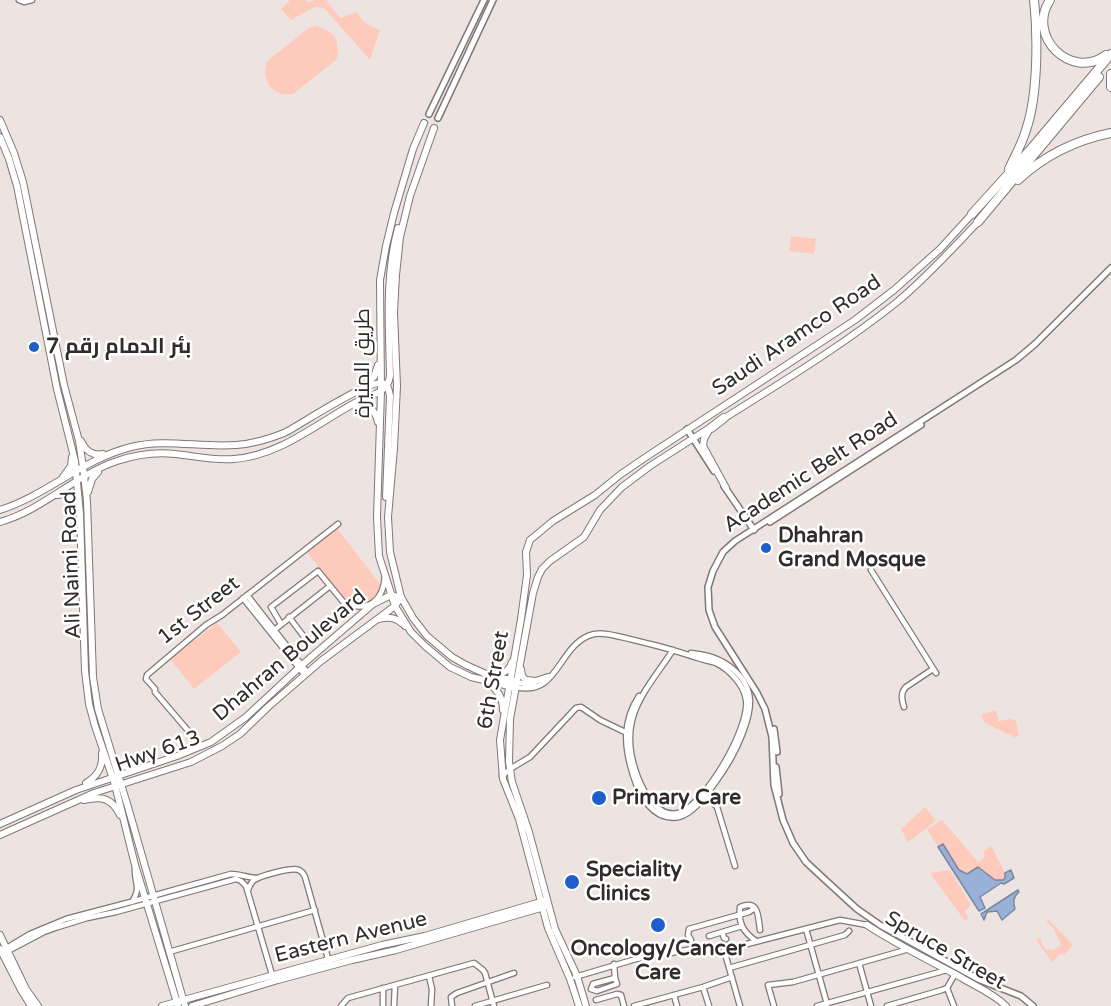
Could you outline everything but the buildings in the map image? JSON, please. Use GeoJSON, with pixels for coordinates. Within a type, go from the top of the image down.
{"type":"FeatureCollection","features":[{"type":"Feature","properties":{"kind":"highway"},"geometry":{"type":"LineString","coordinates":[[975,218],[1008,170],[1026,132],[1034,91],[1036,51],[1034,0]]}},
{"type":"Feature","properties":{"kind":"highway"},"geometry":{"type":"LineString","coordinates":[[1050,0],[1046,7],[1043,26],[1046,38],[1060,56],[1082,63],[1094,62],[1111,52]]}},
{"type":"Feature","properties":{"kind":"highway"},"geometry":{"type":"LineString","coordinates":[[993,192],[1111,52]]}},
{"type":"Feature","properties":{"kind":"highway"},"geometry":{"type":"LineString","coordinates":[[975,218],[1111,62]]}},
{"type":"Feature","properties":{"kind":"highway"},"geometry":{"type":"LineString","coordinates":[[1111,74],[1111,87]]}},
{"type":"Feature","properties":{"kind":"highway"},"geometry":{"type":"LineString","coordinates":[[975,218],[1038,164],[1086,138],[1111,133]]}},
{"type":"Feature","properties":{"kind":"highway"},"geometry":{"type":"LineString","coordinates":[[711,428],[724,418]]}},
{"type":"Feature","properties":{"kind":"main road","name":"Ali Naimi Road"},"geometry":{"type":"LineString","coordinates":[[0,120],[15,153],[23,182],[85,477],[93,677],[98,709],[115,776]]}},
{"type":"Feature","properties":{"kind":"main road","name":"طريق المنيرة"},"geometry":{"type":"LineString","coordinates":[[395,606],[379,556],[377,517],[381,391],[384,384],[381,353],[380,280],[394,213],[413,149],[424,123]]}},
{"type":"Feature","properties":{"kind":"main road","name":"طريق المنيرة"},"geometry":{"type":"LineString","coordinates":[[401,597],[390,552],[388,517],[397,396],[394,313],[396,275],[400,237],[410,196],[434,128]]}},
{"type":"Feature","properties":{"kind":"main road","name":"Ali Naimi Road"},"geometry":{"type":"LineString","coordinates":[[0,137],[16,186],[78,481],[85,671],[90,710],[102,746],[128,807],[169,952],[181,1004]]}},
{"type":"Feature","properties":{"kind":"main road"},"geometry":{"type":"LineString","coordinates":[[345,397],[360,390],[384,384],[390,376],[391,263],[400,219],[410,196]]}},
{"type":"Feature","properties":{"kind":"main road","name":"Saudi Aramco Road"},"geometry":{"type":"LineString","coordinates":[[693,438],[804,368],[865,326],[898,300],[938,263],[975,218]]}},
{"type":"Feature","properties":{"kind":"main road","name":"Saudi Aramco Road"},"geometry":{"type":"LineString","coordinates":[[687,429],[855,320],[894,290],[975,218]]}},
{"type":"Feature","properties":{"kind":"main road"},"geometry":{"type":"LineString","coordinates":[[76,430],[84,447],[89,452],[98,454],[158,442],[230,446],[261,441],[285,432],[372,380],[381,353]]}},
{"type":"Feature","properties":{"kind":"main road"},"geometry":{"type":"LineString","coordinates":[[384,384],[390,396],[386,473],[388,517]]}},
{"type":"Feature","properties":{"kind":"main road"},"geometry":{"type":"LineString","coordinates":[[0,522],[18,516],[102,467],[130,457],[173,454],[232,460],[252,457],[283,445],[345,408],[381,391]]}},
{"type":"Feature","properties":{"kind":"main road"},"geometry":{"type":"LineString","coordinates":[[345,408],[357,404],[367,405],[375,412],[380,429]]}},
{"type":"Feature","properties":{"kind":"main road"},"geometry":{"type":"LineString","coordinates":[[711,428],[706,434],[703,446],[726,488]]}},
{"type":"Feature","properties":{"kind":"main road","name":"6th Street"},"geometry":{"type":"LineString","coordinates":[[545,904],[510,769],[510,719],[516,650],[527,575],[527,546],[530,540],[553,521],[595,495],[621,474],[687,429]]}},
{"type":"Feature","properties":{"kind":"main road","name":"6th Street"},"geometry":{"type":"LineString","coordinates":[[586,1006],[545,904],[519,819],[502,776],[500,740],[520,664],[533,593],[542,569],[584,537],[600,510],[622,487],[693,438]]}},
{"type":"Feature","properties":{"kind":"main road"},"geometry":{"type":"LineString","coordinates":[[52,485],[71,466],[71,441]]}},
{"type":"Feature","properties":{"kind":"main road"},"geometry":{"type":"LineString","coordinates":[[0,510],[19,503],[116,451]]}},
{"type":"Feature","properties":{"kind":"main road"},"geometry":{"type":"LineString","coordinates":[[87,501],[92,479],[102,467]]}},
{"type":"Feature","properties":{"kind":"main road"},"geometry":{"type":"LineString","coordinates":[[51,497],[60,495],[71,497],[80,514]]}},
{"type":"Feature","properties":{"kind":"main road","name":"Dhahran Boulevard"},"geometry":{"type":"LineString","coordinates":[[0,824],[76,790],[186,753],[211,742],[246,717],[373,604],[391,596],[401,597],[427,636],[452,657],[487,678],[514,684]]}},
{"type":"Feature","properties":{"kind":"main road","name":"Hwy 613"},"geometry":{"type":"LineString","coordinates":[[0,835],[94,792],[191,762],[222,746],[240,734],[306,673],[395,606],[401,597]]}},
{"type":"Feature","properties":{"kind":"main road"},"geometry":{"type":"LineString","coordinates":[[395,606],[411,632]]}},
{"type":"Feature","properties":{"kind":"main road"},"geometry":{"type":"LineString","coordinates":[[376,620],[387,617],[401,622],[450,667],[471,677],[487,678],[508,670],[516,650]]}},
{"type":"Feature","properties":{"kind":"main road"},"geometry":{"type":"LineString","coordinates":[[520,664],[522,676],[526,680],[536,681],[548,677]]}},
{"type":"Feature","properties":{"kind":"main road"},"geometry":{"type":"LineString","coordinates":[[487,678],[502,698],[504,719]]}},
{"type":"Feature","properties":{"kind":"main road"},"geometry":{"type":"LineString","coordinates":[[76,790],[91,780],[100,770],[103,759],[102,746]]}},
{"type":"Feature","properties":{"kind":"main road"},"geometry":{"type":"LineString","coordinates":[[111,754],[121,766],[129,769],[141,768]]}},
{"type":"Feature","properties":{"kind":"main road"},"geometry":{"type":"LineString","coordinates":[[128,807],[127,788],[135,779]]}},
{"type":"Feature","properties":{"kind":"main road","name":"Ali Naimi Road"},"geometry":{"type":"LineString","coordinates":[[118,784],[135,865],[181,1004]]}},
{"type":"Feature","properties":{"kind":"main road"},"geometry":{"type":"LineString","coordinates":[[69,804],[97,798],[107,800],[118,810],[126,829]]}},
{"type":"Feature","properties":{"kind":"main road","name":"Eastern Avenue"},"geometry":{"type":"LineString","coordinates":[[162,1006],[181,1004],[329,959],[545,904]]}},
{"type":"Feature","properties":{"kind":"main road","name":"Eastern Avenue"},"geometry":{"type":"LineString","coordinates":[[192,1006],[278,980],[396,950],[545,904]]}},
{"type":"Feature","properties":{"kind":"main road","name":"Spruce Street"},"geometry":{"type":"LineString","coordinates":[[867,925],[993,995],[1006,1006]]}},
{"type":"Feature","properties":{"kind":"main road"},"geometry":{"type":"LineString","coordinates":[[0,935],[3,951],[31,1006]]}},
{"type":"Feature","properties":{"kind":"main road"},"geometry":{"type":"LineString","coordinates":[[3,951],[38,1006]]}},
{"type":"Feature","properties":{"kind":"main road","name":"6th Street"},"geometry":{"type":"LineString","coordinates":[[573,977],[579,1006]]}},
{"type":"Feature","properties":{"kind":"street"},"geometry":{"type":"LineString","coordinates":[[19,0],[24,2],[32,0]]}},
{"type":"Feature","properties":{"kind":"street"},"geometry":{"type":"LineString","coordinates":[[429,114],[484,0]]}},
{"type":"Feature","properties":{"kind":"street"},"geometry":{"type":"LineString","coordinates":[[438,118],[493,0]]}},
{"type":"Feature","properties":{"kind":"street","name":"Academic Belt Road"},"geometry":{"type":"LineString","coordinates":[[1035,1006],[1026,1004],[1021,996],[980,980],[879,925],[857,909],[806,862],[793,843],[783,820],[774,785],[772,737],[765,709],[715,627],[709,610],[708,587],[718,559],[729,546],[1016,360],[1111,270]]}},
{"type":"Feature","properties":{"kind":"street"},"geometry":{"type":"LineString","coordinates":[[687,429],[754,530]]}},
{"type":"Feature","properties":{"kind":"street","name":"1st Street"},"geometry":{"type":"LineString","coordinates":[[196,740],[155,692],[146,679],[147,675],[206,625],[338,524]]}},
{"type":"Feature","properties":{"kind":"street","name":"Academic Belt Road"},"geometry":{"type":"LineString","coordinates":[[754,530],[735,545],[721,562],[712,579],[711,603],[720,629],[762,696],[771,715],[776,736],[779,792],[787,822],[798,847],[816,868],[850,900],[880,922],[978,976],[1020,993],[1035,1006]]}},
{"type":"Feature","properties":{"kind":"street"},"geometry":{"type":"LineString","coordinates":[[871,570],[934,671],[903,690],[904,707]]}},
{"type":"Feature","properties":{"kind":"street"},"geometry":{"type":"LineString","coordinates":[[281,624],[271,607],[318,571],[345,603],[362,607],[373,604],[379,597],[384,588],[385,576]]}},
{"type":"Feature","properties":{"kind":"street"},"geometry":{"type":"LineString","coordinates":[[272,631],[330,586]]}},
{"type":"Feature","properties":{"kind":"street"},"geometry":{"type":"LineString","coordinates":[[245,596],[306,673]]}},
{"type":"Feature","properties":{"kind":"street"},"geometry":{"type":"LineString","coordinates":[[289,617],[308,642],[346,611],[345,603]]}},
{"type":"Feature","properties":{"kind":"street"},"geometry":{"type":"LineString","coordinates":[[514,684],[532,683],[548,677],[577,644],[592,634],[605,634],[672,650],[702,654],[719,660],[735,671],[744,681],[750,701],[746,724],[733,756],[692,810],[683,815],[669,817],[654,811],[637,786],[626,753],[627,720],[634,704],[672,650]]}},
{"type":"Feature","properties":{"kind":"street"},"geometry":{"type":"LineString","coordinates":[[682,652],[723,667],[740,684],[746,699],[745,713],[733,747],[704,794]]}},
{"type":"Feature","properties":{"kind":"street"},"geometry":{"type":"LineString","coordinates":[[514,684],[531,689],[541,686],[548,681],[554,671]]}},
{"type":"Feature","properties":{"kind":"street"},"geometry":{"type":"LineString","coordinates":[[502,776],[530,757],[576,708],[581,708],[627,733]]}},
{"type":"Feature","properties":{"kind":"street"},"geometry":{"type":"LineString","coordinates":[[704,794],[717,809],[735,866]]}},
{"type":"Feature","properties":{"kind":"street"},"geometry":{"type":"LineString","coordinates":[[132,902],[138,887],[135,865]]}},
{"type":"Feature","properties":{"kind":"street"},"geometry":{"type":"LineString","coordinates":[[3,951],[58,927],[231,874],[258,878],[289,869],[299,870],[305,877],[329,959],[326,967]]}},
{"type":"Feature","properties":{"kind":"street"},"geometry":{"type":"LineString","coordinates":[[248,894],[251,883],[258,878]]}},
{"type":"Feature","properties":{"kind":"street"},"geometry":{"type":"LineString","coordinates":[[154,898],[236,879],[244,882],[273,979],[278,980]]}},
{"type":"Feature","properties":{"kind":"street"},"geometry":{"type":"LineString","coordinates":[[3,951],[50,924],[92,911],[146,901]]}},
{"type":"Feature","properties":{"kind":"street"},"geometry":{"type":"LineString","coordinates":[[757,941],[746,933],[742,926],[738,915],[740,907],[748,904],[755,908],[760,930]]}},
{"type":"Feature","properties":{"kind":"street"},"geometry":{"type":"LineString","coordinates":[[169,952],[315,910]]}},
{"type":"Feature","properties":{"kind":"street"},"geometry":{"type":"LineString","coordinates":[[691,950],[688,930],[738,915]]}},
{"type":"Feature","properties":{"kind":"street"},"geometry":{"type":"LineString","coordinates":[[740,1006],[724,950],[840,920],[867,925]]}},
{"type":"Feature","properties":{"kind":"street"},"geometry":{"type":"LineString","coordinates":[[709,936],[742,926]]}},
{"type":"Feature","properties":{"kind":"street"},"geometry":{"type":"LineString","coordinates":[[806,929],[827,1005]]}},
{"type":"Feature","properties":{"kind":"street"},"geometry":{"type":"LineString","coordinates":[[729,968],[845,935],[849,931]]}},
{"type":"Feature","properties":{"kind":"street"},"geometry":{"type":"LineString","coordinates":[[722,932],[726,939]]}},
{"type":"Feature","properties":{"kind":"street"},"geometry":{"type":"LineString","coordinates":[[573,977],[636,958],[710,946]]}},
{"type":"Feature","properties":{"kind":"street"},"geometry":{"type":"LineString","coordinates":[[774,1006],[768,985],[793,982],[909,949]]}},
{"type":"Feature","properties":{"kind":"street"},"geometry":{"type":"LineString","coordinates":[[341,1006],[348,998],[474,963],[485,973],[493,1003]]}},
{"type":"Feature","properties":{"kind":"street"},"geometry":{"type":"LineString","coordinates":[[859,963],[872,1006]]}},
{"type":"Feature","properties":{"kind":"street"},"geometry":{"type":"LineString","coordinates":[[614,964],[617,984],[597,991],[591,989],[593,984],[615,978]]}},
{"type":"Feature","properties":{"kind":"street"},"geometry":{"type":"LineString","coordinates":[[817,1006],[947,970]]}},
{"type":"Feature","properties":{"kind":"street"},"geometry":{"type":"LineString","coordinates":[[452,1006],[451,997],[457,993],[514,973]]}},
{"type":"Feature","properties":{"kind":"street"},"geometry":{"type":"LineString","coordinates":[[887,1006],[947,988],[955,974]]}},
{"type":"Feature","properties":{"kind":"street"},"geometry":{"type":"LineString","coordinates":[[429,976],[432,989],[431,1006]]}},
{"type":"Feature","properties":{"kind":"street"},"geometry":{"type":"LineString","coordinates":[[634,1006],[647,1005],[732,977]]}},
{"type":"Feature","properties":{"kind":"street"},"geometry":{"type":"LineString","coordinates":[[394,1006],[395,985]]}},
{"type":"Feature","properties":{"kind":"street"},"geometry":{"type":"LineString","coordinates":[[475,1006],[493,1003],[547,985]]}},
{"type":"Feature","properties":{"kind":"street"},"geometry":{"type":"LineString","coordinates":[[703,987],[708,1006]]}},
{"type":"Feature","properties":{"kind":"street"},"geometry":{"type":"LineString","coordinates":[[383,988],[383,1006]]}},
{"type":"Feature","properties":{"kind":"street"},"geometry":{"type":"LineString","coordinates":[[947,988],[954,1006]]}},
{"type":"Feature","properties":{"kind":"street"},"geometry":{"type":"LineString","coordinates":[[596,1000],[617,994],[621,995],[624,1006]]}},
{"type":"Feature","properties":{"kind":"street"},"geometry":{"type":"LineString","coordinates":[[674,995],[677,1006]]}},
{"type":"Feature","properties":{"kind":"shaded area"},"geometry":{"type":"Polygon","coordinates":[[[290,0],[309,2],[326,0],[340,18],[356,12],[365,23],[380,30],[370,60],[324,8],[315,7],[291,20],[281,9],[290,0]]]}},
{"type":"Feature","properties":{"kind":"shaded area"},"geometry":{"type":"Polygon","coordinates":[[[316,26],[333,34],[337,42],[336,60],[293,94],[286,95],[274,90],[265,75],[267,61],[310,27],[316,26]]]}},
{"type":"Feature","properties":{"kind":"shaded area"},"geometry":{"type":"Polygon","coordinates":[[[791,236],[816,239],[814,254],[789,251],[791,236]]]}},
{"type":"Feature","properties":{"kind":"shaded area"},"geometry":{"type":"Polygon","coordinates":[[[337,528],[380,584],[372,598],[362,605],[347,603],[307,552],[337,528]]]}},
{"type":"Feature","properties":{"kind":"shaded area"},"geometry":{"type":"Polygon","coordinates":[[[217,623],[241,652],[194,689],[170,659],[217,623]]]}},
{"type":"Feature","properties":{"kind":"shaded area"},"geometry":{"type":"Polygon","coordinates":[[[996,710],[999,721],[1011,719],[1016,721],[1019,736],[1014,737],[985,723],[982,714],[996,710]]]}},
{"type":"Feature","properties":{"kind":"shaded area"},"geometry":{"type":"Polygon","coordinates":[[[925,807],[936,821],[908,842],[901,829],[925,807]]]}},
{"type":"Feature","properties":{"kind":"shaded area"},"geometry":{"type":"Polygon","coordinates":[[[942,820],[978,862],[985,857],[983,852],[991,846],[1005,873],[1005,878],[995,880],[978,867],[967,874],[959,870],[943,844],[938,847],[927,829],[942,820]]]}},
{"type":"Feature","properties":{"kind":"shaded area"},"geometry":{"type":"Polygon","coordinates":[[[950,870],[971,905],[965,911],[968,918],[965,921],[930,873],[950,870]]]}},
{"type":"Feature","properties":{"kind":"shaded area"},"geometry":{"type":"Polygon","coordinates":[[[1048,919],[1073,945],[1064,955],[1061,953],[1052,962],[1036,940],[1039,938],[1041,940],[1046,950],[1054,951],[1061,944],[1053,928],[1047,922],[1048,919]]]}},
{"type":"Feature","properties":{"kind":"water"},"geometry":{"type":"Polygon","coordinates":[[[943,844],[959,870],[967,874],[978,867],[995,880],[1003,880],[1005,873],[1011,870],[1014,878],[1004,884],[1001,883],[980,897],[985,908],[979,911],[938,847],[943,844]]]}},
{"type":"Feature","properties":{"kind":"water"},"geometry":{"type":"Polygon","coordinates":[[[1018,890],[1014,900],[1015,909],[1002,920],[997,911],[987,912],[984,920],[981,914],[1018,890]]]}},
{"type":"Feature","properties":{"kind":"place","name":"بئر الدمام رقم 7"},"geometry":{"type":"Point","coordinates":[34,347]}},
{"type":"Feature","properties":{"kind":"place","name":"Dhahran Grand Mosque"},"geometry":{"type":"Point","coordinates":[766,548]}},
{"type":"Feature","properties":{"kind":"place","name":"Primary Care"},"geometry":{"type":"Point","coordinates":[599,798]}},
{"type":"Feature","properties":{"kind":"place","name":"Speciality Clinics"},"geometry":{"type":"Point","coordinates":[572,882]}},
{"type":"Feature","properties":{"kind":"place","name":"Oncology/Cancer Care"},"geometry":{"type":"Point","coordinates":[658,925]}}]}
